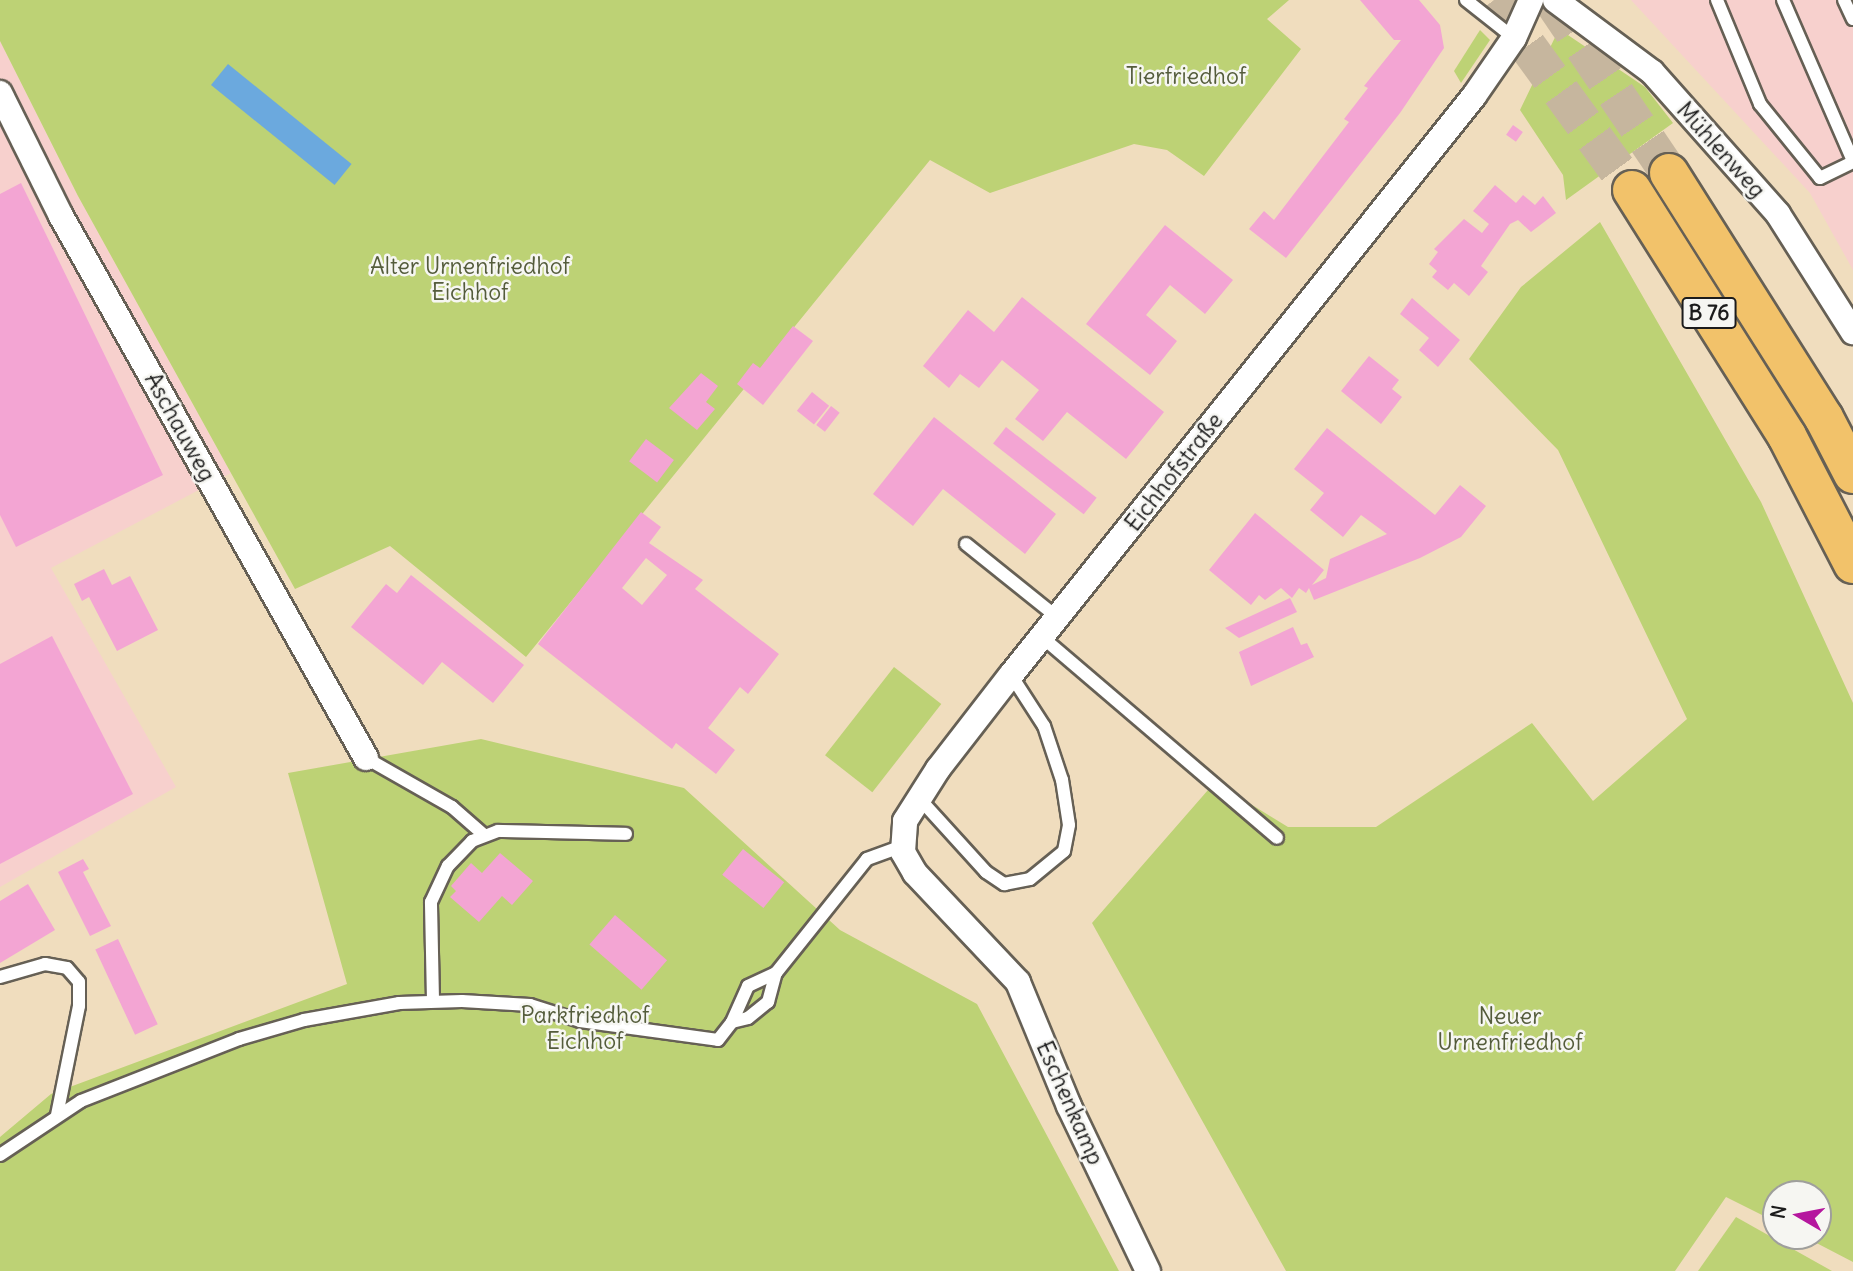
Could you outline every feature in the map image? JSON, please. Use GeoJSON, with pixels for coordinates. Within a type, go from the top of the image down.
{"type":"FeatureCollection","features":[{"type":"Feature","properties":{"kind":"highway","name":"B 76"},"geometry":{"type":"LineString","coordinates":[[1669,173],[1824,418],[1853,474]]}},
{"type":"Feature","properties":{"kind":"highway","name":"B 76"},"geometry":{"type":"LineString","coordinates":[[1632,190],[1787,436],[1853,564]]}},
{"type":"Feature","properties":{"kind":"street","name":"Eichhofstraße"},"geometry":{"type":"LineString","coordinates":[[903,846],[905,821],[918,797],[1042,637],[1474,96],[1514,38],[1531,0]]}},
{"type":"Feature","properties":{"kind":"street","name":"Mühlenweg"},"geometry":{"type":"LineString","coordinates":[[1555,0],[1652,72],[1778,214],[1853,332]]}},
{"type":"Feature","properties":{"kind":"street","name":"Aschauweg"},"geometry":{"type":"LineString","coordinates":[[0,93],[61,216],[366,758]]}},
{"type":"Feature","properties":{"kind":"street","name":"Eschenkamp"},"geometry":{"type":"LineString","coordinates":[[903,846],[915,873],[984,940],[1018,982],[1069,1106],[1148,1271]]}},
{"type":"Feature","properties":{"kind":"lane"},"geometry":{"type":"LineString","coordinates":[[1466,0],[1514,38]]}},
{"type":"Feature","properties":{"kind":"lane"},"geometry":{"type":"LineString","coordinates":[[1717,0],[1760,104],[1820,178],[1853,162],[1783,0]]}},
{"type":"Feature","properties":{"kind":"lane"},"geometry":{"type":"LineString","coordinates":[[1844,0],[1853,19]]}},
{"type":"Feature","properties":{"kind":"lane"},"geometry":{"type":"LineString","coordinates":[[966,544],[1058,618]]}},
{"type":"Feature","properties":{"kind":"lane"},"geometry":{"type":"LineString","coordinates":[[1042,637],[1277,838]]}},
{"type":"Feature","properties":{"kind":"lane"},"geometry":{"type":"LineString","coordinates":[[918,797],[980,866],[1004,884],[1030,879],[1064,851],[1069,825],[1062,780],[1044,726],[1012,675]]}},
{"type":"Feature","properties":{"kind":"lane"},"geometry":{"type":"LineString","coordinates":[[366,758],[452,807],[483,834]]}},
{"type":"Feature","properties":{"kind":"lane"},"geometry":{"type":"LineString","coordinates":[[433,1000],[429,928],[434,889],[448,866],[483,834],[566,830],[626,834]]}},
{"type":"Feature","properties":{"kind":"lane"},"geometry":{"type":"LineString","coordinates":[[0,1155],[57,1115],[239,1039],[345,1012],[433,1000],[530,1005],[593,1023],[718,1040],[732,1022],[748,986],[776,973],[867,859],[903,846]]}},
{"type":"Feature","properties":{"kind":"lane"},"geometry":{"type":"LineString","coordinates":[[0,977],[45,964],[67,968],[79,982],[79,1006],[57,1115]]}},
{"type":"Feature","properties":{"kind":"lane"},"geometry":{"type":"LineString","coordinates":[[732,1022],[760,1011],[773,991],[776,973]]}},
{"type":"Feature","properties":{"kind":"shaded area"},"geometry":{"type":"Polygon","coordinates":[[[1631,0],[1853,0],[1853,270],[1810,193],[1631,0]]]}},
{"type":"Feature","properties":{"kind":"shaded area"},"geometry":{"type":"Polygon","coordinates":[[[0,41],[78,196],[231,473],[51,568],[176,787],[0,887],[0,41]]]}},
{"type":"Feature","properties":{"kind":"green space","name":"Alter Urnenfriedhof Eichhof"},"geometry":{"type":"Polygon","coordinates":[[[0,0],[1289,0],[1267,19],[1301,49],[1204,176],[1167,150],[1134,144],[990,193],[930,160],[526,657],[390,546],[295,589],[78,196],[0,41],[0,0]]]}},
{"type":"Feature","properties":{"kind":"green space"},"geometry":{"type":"Polygon","coordinates":[[[1559,29],[1645,87],[1673,123],[1566,200],[1563,175],[1520,110],[1559,29]]]}},
{"type":"Feature","properties":{"kind":"green space"},"geometry":{"type":"Polygon","coordinates":[[[1480,30],[1490,40],[1461,83],[1454,71],[1480,30]]]}},
{"type":"Feature","properties":{"kind":"green space","name":"Neuer Urnenfriedhof"},"geometry":{"type":"Polygon","coordinates":[[[1600,222],[1761,502],[1853,703],[1853,1262],[1830,1250],[1832,1180],[1762,1180],[1762,1215],[1726,1197],[1675,1271],[1286,1271],[1092,923],[1215,782],[1288,827],[1376,827],[1532,723],[1593,801],[1687,719],[1558,450],[1469,359],[1521,287],[1600,222]]]}},
{"type":"Feature","properties":{"kind":"green space"},"geometry":{"type":"Polygon","coordinates":[[[894,667],[941,704],[872,792],[825,755],[894,667]]]}},
{"type":"Feature","properties":{"kind":"green space","name":"Parkfriedhof Eichhof"},"geometry":{"type":"Polygon","coordinates":[[[481,739],[684,788],[840,930],[977,1004],[1119,1271],[0,1271],[0,1137],[51,1094],[347,984],[288,773],[481,739]]]}},
{"type":"Feature","properties":{"kind":"green space"},"geometry":{"type":"Polygon","coordinates":[[[1736,1217],[1762,1232],[1762,1250],[1795,1250],[1832,1271],[1698,1271],[1736,1217]]]}},
{"type":"Feature","properties":{"kind":"water"},"geometry":{"type":"Polygon","coordinates":[[[228,64],[352,164],[335,185],[211,85],[228,64]]]}},
{"type":"Feature","properties":{"kind":"building"},"geometry":{"type":"Polygon","coordinates":[[[1360,0],[1419,0],[1440,25],[1444,48],[1400,113],[1286,258],[1249,229],[1264,211],[1274,220],[1349,122],[1344,119],[1368,88],[1364,86],[1401,40],[1394,40],[1360,0]]]}},
{"type":"Feature","properties":{"kind":"building"},"geometry":{"type":"Polygon","coordinates":[[[1513,125],[1523,132],[1516,142],[1506,135],[1513,125]]]}},
{"type":"Feature","properties":{"kind":"building"},"geometry":{"type":"Polygon","coordinates":[[[21,183],[163,475],[16,547],[0,515],[0,194],[21,183]]]}},
{"type":"Feature","properties":{"kind":"building"},"geometry":{"type":"Polygon","coordinates":[[[1495,185],[1516,203],[1523,195],[1535,205],[1543,196],[1556,213],[1531,232],[1518,220],[1510,224],[1481,266],[1488,272],[1469,296],[1454,283],[1448,290],[1432,277],[1437,271],[1429,264],[1438,252],[1434,249],[1464,219],[1482,233],[1489,224],[1473,211],[1495,185]]]}},
{"type":"Feature","properties":{"kind":"building"},"geometry":{"type":"Polygon","coordinates":[[[1165,225],[1233,280],[1205,314],[1170,285],[1146,315],[1177,341],[1150,375],[1086,324],[1165,225]]]}},
{"type":"Feature","properties":{"kind":"building"},"geometry":{"type":"Polygon","coordinates":[[[1022,297],[1164,412],[1126,459],[1067,412],[1043,441],[1015,419],[1039,390],[1002,360],[979,388],[960,374],[949,388],[923,366],[968,310],[994,332],[1022,297]]]}},
{"type":"Feature","properties":{"kind":"building"},"geometry":{"type":"Polygon","coordinates":[[[1412,298],[1460,340],[1438,367],[1419,350],[1429,338],[1400,314],[1412,298]]]}},
{"type":"Feature","properties":{"kind":"building"},"geometry":{"type":"Polygon","coordinates":[[[793,326],[813,341],[763,405],[737,384],[753,363],[760,368],[793,326]]]}},
{"type":"Feature","properties":{"kind":"building"},"geometry":{"type":"Polygon","coordinates":[[[1369,356],[1399,380],[1392,389],[1402,397],[1381,424],[1341,391],[1369,356]]]}},
{"type":"Feature","properties":{"kind":"building"},"geometry":{"type":"Polygon","coordinates":[[[701,373],[718,386],[706,402],[715,409],[697,430],[669,408],[701,373]]]}},
{"type":"Feature","properties":{"kind":"building"},"geometry":{"type":"Polygon","coordinates":[[[812,392],[829,406],[814,424],[797,411],[812,392]]]}},
{"type":"Feature","properties":{"kind":"building"},"geometry":{"type":"Polygon","coordinates":[[[831,406],[840,413],[825,432],[816,425],[831,406]]]}},
{"type":"Feature","properties":{"kind":"building"},"geometry":{"type":"Polygon","coordinates":[[[934,417],[1056,514],[1025,554],[943,489],[913,526],[873,494],[934,417]]]}},
{"type":"Feature","properties":{"kind":"building"},"geometry":{"type":"Polygon","coordinates":[[[1006,427],[1097,498],[1084,514],[993,444],[1006,427]]]}},
{"type":"Feature","properties":{"kind":"building"},"geometry":{"type":"Polygon","coordinates":[[[1327,428],[1435,515],[1460,485],[1486,506],[1461,537],[1420,558],[1314,600],[1309,588],[1306,593],[1299,588],[1292,598],[1281,588],[1265,600],[1259,595],[1251,605],[1209,570],[1255,513],[1324,570],[1312,585],[1326,578],[1330,559],[1387,534],[1361,515],[1343,537],[1310,510],[1324,493],[1294,469],[1327,428]]]}},
{"type":"Feature","properties":{"kind":"building"},"geometry":{"type":"Polygon","coordinates":[[[646,439],[674,460],[657,482],[629,461],[646,439]]]}},
{"type":"Feature","properties":{"kind":"building"},"geometry":{"type":"Polygon","coordinates":[[[641,512],[661,527],[649,543],[703,580],[695,589],[779,654],[748,694],[740,687],[708,728],[735,750],[716,774],[676,743],[672,749],[538,644],[641,512]],[[646,558],[622,588],[642,605],[667,575],[646,558]]]}},
{"type":"Feature","properties":{"kind":"building"},"geometry":{"type":"Polygon","coordinates":[[[104,569],[112,585],[130,576],[158,630],[117,651],[89,597],[82,601],[74,584],[104,569]]]}},
{"type":"Feature","properties":{"kind":"building"},"geometry":{"type":"Polygon","coordinates":[[[411,575],[524,665],[493,703],[442,662],[423,685],[351,627],[386,584],[397,593],[411,575]]]}},
{"type":"Feature","properties":{"kind":"building"},"geometry":{"type":"Polygon","coordinates":[[[1290,598],[1297,612],[1239,638],[1225,628],[1290,598]]]}},
{"type":"Feature","properties":{"kind":"building"},"geometry":{"type":"Polygon","coordinates":[[[1293,627],[1301,645],[1307,643],[1314,657],[1251,686],[1239,652],[1293,627]]]}},
{"type":"Feature","properties":{"kind":"building"},"geometry":{"type":"Polygon","coordinates":[[[52,636],[133,794],[0,864],[0,664],[52,636]]]}},
{"type":"Feature","properties":{"kind":"building"},"geometry":{"type":"Polygon","coordinates":[[[743,849],[784,882],[763,908],[722,875],[743,849]]]}},
{"type":"Feature","properties":{"kind":"building"},"geometry":{"type":"Polygon","coordinates":[[[500,853],[533,881],[512,905],[502,896],[479,922],[450,897],[456,891],[451,886],[471,863],[482,873],[500,853]]]}},
{"type":"Feature","properties":{"kind":"building"},"geometry":{"type":"Polygon","coordinates":[[[83,859],[89,869],[83,872],[111,926],[90,936],[58,872],[83,859]]]}},
{"type":"Feature","properties":{"kind":"building"},"geometry":{"type":"Polygon","coordinates":[[[28,884],[55,930],[0,963],[0,901],[28,884]]]}},
{"type":"Feature","properties":{"kind":"building"},"geometry":{"type":"Polygon","coordinates":[[[615,915],[667,960],[641,990],[589,944],[615,915]]]}},
{"type":"Feature","properties":{"kind":"building"},"geometry":{"type":"Polygon","coordinates":[[[118,939],[158,1024],[135,1035],[95,950],[118,939]]]}},
{"type":"Feature","properties":{"kind":"tunnel"},"geometry":{"type":"LineString","coordinates":[[1494,0],[1632,190]]}},
{"type":"Feature","properties":{"kind":"tunnel"},"geometry":{"type":"LineString","coordinates":[[1552,0],[1669,173]]}},
{"type":"Feature","properties":{"kind":"park label","name":"Tierfriedhof"},"geometry":{"type":"Point","coordinates":[1186,76]}}]}
